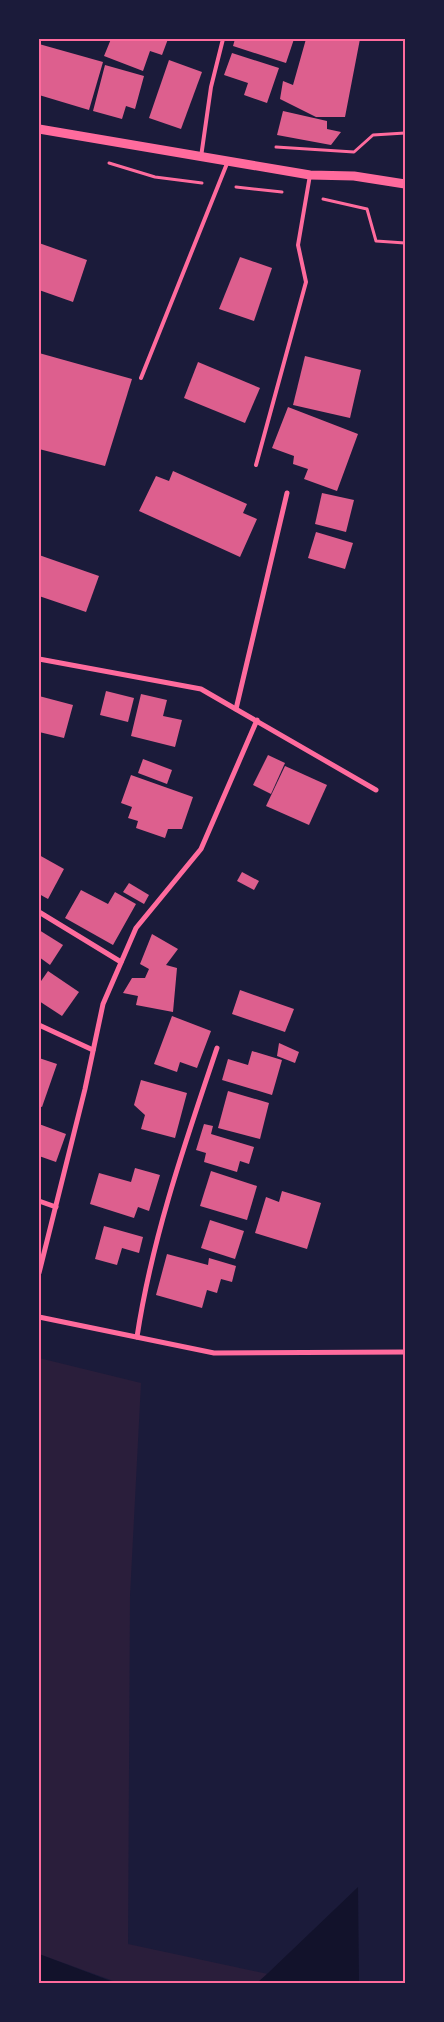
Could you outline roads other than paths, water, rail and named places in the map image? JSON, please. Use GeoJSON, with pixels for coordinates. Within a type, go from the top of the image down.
{"type":"FeatureCollection","features":[{"type":"Feature","properties":{"kind":"street"},"geometry":{"type":"LineString","coordinates":[[39,129],[310,175],[354,176],[405,184]]}},
{"type":"Feature","properties":{"kind":"street"},"geometry":{"type":"LineString","coordinates":[[236,709],[287,492]]}},
{"type":"Feature","properties":{"kind":"street"},"geometry":{"type":"LineString","coordinates":[[39,660],[201,689],[376,790]]}},
{"type":"Feature","properties":{"kind":"street"},"geometry":{"type":"LineString","coordinates":[[39,1272],[103,1004],[136,928],[201,849],[257,720]]}},
{"type":"Feature","properties":{"kind":"street"},"geometry":{"type":"LineString","coordinates":[[39,912],[121,962]]}},
{"type":"Feature","properties":{"kind":"street"},"geometry":{"type":"LineString","coordinates":[[39,1025],[93,1050]]}},
{"type":"Feature","properties":{"kind":"street"},"geometry":{"type":"LineString","coordinates":[[136,1337],[145,1282],[173,1180],[216,1048]]}},
{"type":"Feature","properties":{"kind":"street"},"geometry":{"type":"LineString","coordinates":[[39,1201],[56,1207]]}},
{"type":"Feature","properties":{"kind":"street"},"geometry":{"type":"LineString","coordinates":[[39,1318],[214,1353],[405,1352]]}},
{"type":"Feature","properties":{"kind":"lane"},"geometry":{"type":"LineString","coordinates":[[201,157],[211,87],[223,39]]}},
{"type":"Feature","properties":{"kind":"lane"},"geometry":{"type":"LineString","coordinates":[[141,378],[228,161]]}},
{"type":"Feature","properties":{"kind":"lane"},"geometry":{"type":"LineString","coordinates":[[256,465],[306,282],[298,245],[310,175]]}}]}
